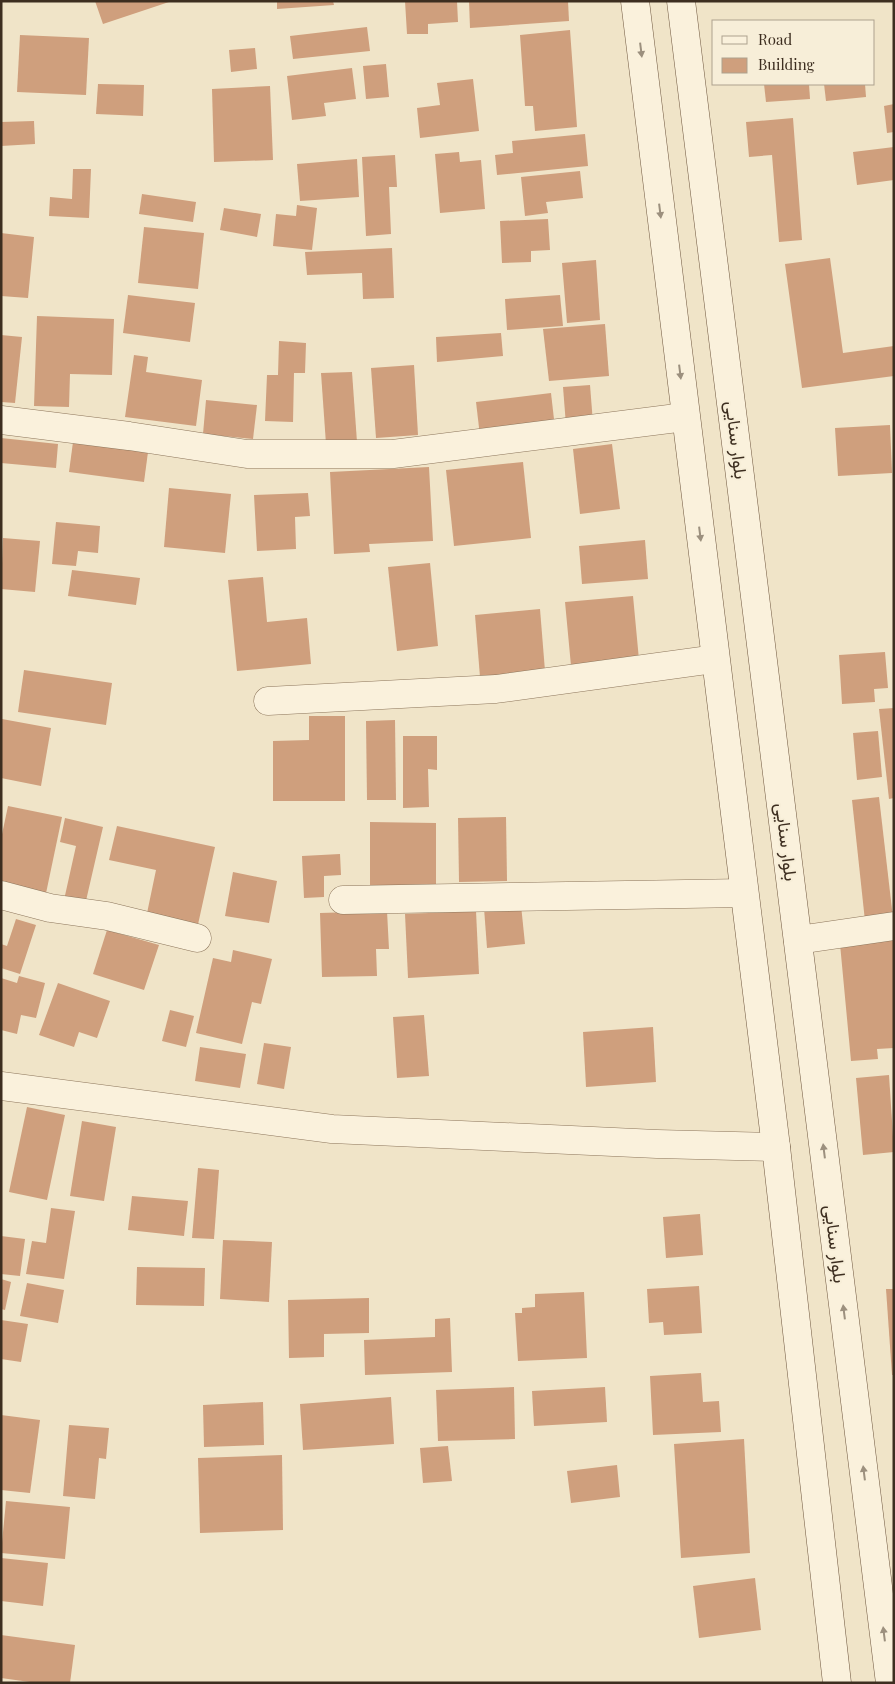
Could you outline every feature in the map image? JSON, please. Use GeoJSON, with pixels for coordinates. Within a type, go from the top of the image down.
{"type":"FeatureCollection","features":[{"type":"Feature","properties":{"kind":"main road"},"geometry":{"type":"LineString","coordinates":[[635,1],[776,1147],[837,1683]]}},
{"type":"Feature","properties":{"kind":"main road","name":"بلوار سنایی"},"geometry":{"type":"LineString","coordinates":[[681,1],[890,1683]]}},
{"type":"Feature","properties":{"kind":"main road"},"geometry":{"type":"LineString","coordinates":[[1,420],[129,436],[247,454],[393,454],[685,417]]}},
{"type":"Feature","properties":{"kind":"main road"},"geometry":{"type":"LineString","coordinates":[[268,701],[496,689],[715,659]]}},
{"type":"Feature","properties":{"kind":"main road"},"geometry":{"type":"LineString","coordinates":[[343,900],[744,893]]}},
{"type":"Feature","properties":{"kind":"main road"},"geometry":{"type":"LineString","coordinates":[[1,895],[50,908],[107,916],[197,938]]}},
{"type":"Feature","properties":{"kind":"main road"},"geometry":{"type":"LineString","coordinates":[[798,940],[894,926]]}},
{"type":"Feature","properties":{"kind":"main road"},"geometry":{"type":"LineString","coordinates":[[1,1086],[332,1129],[657,1144],[776,1147]]}},
{"type":"Feature","properties":{"kind":"building"},"geometry":{"type":"Polygon","coordinates":[[[95,1],[169,1],[169,2],[103,24],[95,1]]]}},
{"type":"Feature","properties":{"kind":"building"},"geometry":{"type":"Polygon","coordinates":[[[277,1],[333,1],[334,5],[277,9],[277,1]]]}},
{"type":"Feature","properties":{"kind":"building"},"geometry":{"type":"Polygon","coordinates":[[[405,1],[457,1],[458,22],[428,24],[428,34],[407,34],[405,1]]]}},
{"type":"Feature","properties":{"kind":"building"},"geometry":{"type":"Polygon","coordinates":[[[469,1],[568,1],[569,21],[470,28],[469,1]]]}},
{"type":"Feature","properties":{"kind":"building"},"geometry":{"type":"Polygon","coordinates":[[[367,27],[370,51],[293,59],[290,36],[367,27]]]}},
{"type":"Feature","properties":{"kind":"building"},"geometry":{"type":"Polygon","coordinates":[[[570,30],[577,127],[535,131],[533,106],[525,106],[520,35],[570,30]]]}},
{"type":"Feature","properties":{"kind":"building"},"geometry":{"type":"Polygon","coordinates":[[[20,35],[89,38],[86,95],[17,92],[20,35]]]}},
{"type":"Feature","properties":{"kind":"building"},"geometry":{"type":"Polygon","coordinates":[[[255,48],[257,69],[231,72],[229,50],[255,48]]]}},
{"type":"Feature","properties":{"kind":"building"},"geometry":{"type":"Polygon","coordinates":[[[386,64],[389,97],[366,99],[363,66],[386,64]]]}},
{"type":"Feature","properties":{"kind":"building"},"geometry":{"type":"Polygon","coordinates":[[[352,68],[356,99],[324,103],[326,116],[292,120],[287,76],[352,68]]]}},
{"type":"Feature","properties":{"kind":"building"},"geometry":{"type":"Polygon","coordinates":[[[473,79],[479,131],[420,138],[417,108],[440,105],[437,83],[473,79]]]}},
{"type":"Feature","properties":{"kind":"building"},"geometry":{"type":"Polygon","coordinates":[[[98,84],[144,85],[143,116],[96,114],[98,84]]]}},
{"type":"Feature","properties":{"kind":"building"},"geometry":{"type":"Polygon","coordinates":[[[764,85],[809,85],[810,99],[766,102],[764,85]]]}},
{"type":"Feature","properties":{"kind":"building"},"geometry":{"type":"Polygon","coordinates":[[[824,85],[865,85],[866,97],[826,101],[824,85]]]}},
{"type":"Feature","properties":{"kind":"building"},"geometry":{"type":"Polygon","coordinates":[[[270,86],[273,160],[214,162],[212,89],[270,86]]]}},
{"type":"Feature","properties":{"kind":"building"},"geometry":{"type":"Polygon","coordinates":[[[894,104],[894,132],[887,133],[884,106],[894,104]]]}},
{"type":"Feature","properties":{"kind":"building"},"geometry":{"type":"Polygon","coordinates":[[[793,118],[802,240],[779,242],[772,155],[749,157],[746,122],[793,118]]]}},
{"type":"Feature","properties":{"kind":"building"},"geometry":{"type":"Polygon","coordinates":[[[34,121],[35,144],[1,146],[1,122],[34,121]]]}},
{"type":"Feature","properties":{"kind":"building"},"geometry":{"type":"Polygon","coordinates":[[[585,134],[588,166],[497,175],[495,155],[513,153],[512,141],[585,134]]]}},
{"type":"Feature","properties":{"kind":"building"},"geometry":{"type":"Polygon","coordinates":[[[894,147],[894,180],[857,185],[853,152],[894,147]]]}},
{"type":"Feature","properties":{"kind":"building"},"geometry":{"type":"Polygon","coordinates":[[[459,152],[460,162],[481,160],[485,209],[440,213],[435,154],[459,152]]]}},
{"type":"Feature","properties":{"kind":"building"},"geometry":{"type":"Polygon","coordinates":[[[395,155],[397,187],[389,187],[391,234],[366,236],[362,157],[395,155]]]}},
{"type":"Feature","properties":{"kind":"building"},"geometry":{"type":"Polygon","coordinates":[[[357,159],[359,197],[300,201],[297,164],[357,159]]]}},
{"type":"Feature","properties":{"kind":"building"},"geometry":{"type":"Polygon","coordinates":[[[73,169],[91,169],[89,218],[49,216],[50,197],[72,199],[73,169]]]}},
{"type":"Feature","properties":{"kind":"building"},"geometry":{"type":"Polygon","coordinates":[[[580,171],[583,198],[546,202],[548,213],[525,216],[521,177],[580,171]]]}},
{"type":"Feature","properties":{"kind":"building"},"geometry":{"type":"Polygon","coordinates":[[[142,194],[196,202],[193,222],[139,214],[142,194]]]}},
{"type":"Feature","properties":{"kind":"building"},"geometry":{"type":"Polygon","coordinates":[[[297,205],[317,208],[312,250],[273,246],[276,214],[296,216],[297,205]]]}},
{"type":"Feature","properties":{"kind":"building"},"geometry":{"type":"Polygon","coordinates":[[[224,208],[261,214],[257,237],[220,230],[224,208]]]}},
{"type":"Feature","properties":{"kind":"building"},"geometry":{"type":"Polygon","coordinates":[[[548,219],[550,250],[531,251],[531,262],[502,263],[500,221],[548,219]]]}},
{"type":"Feature","properties":{"kind":"building"},"geometry":{"type":"Polygon","coordinates":[[[144,227],[204,233],[198,289],[138,283],[144,227]]]}},
{"type":"Feature","properties":{"kind":"building"},"geometry":{"type":"Polygon","coordinates":[[[1,233],[34,237],[28,298],[1,296],[1,233]]]}},
{"type":"Feature","properties":{"kind":"building"},"geometry":{"type":"Polygon","coordinates":[[[392,248],[394,298],[363,299],[362,273],[307,275],[305,252],[392,248]]]}},
{"type":"Feature","properties":{"kind":"building"},"geometry":{"type":"Polygon","coordinates":[[[830,258],[843,353],[894,346],[894,376],[802,388],[785,264],[830,258]]]}},
{"type":"Feature","properties":{"kind":"building"},"geometry":{"type":"Polygon","coordinates":[[[596,260],[600,320],[567,323],[562,263],[596,260]]]}},
{"type":"Feature","properties":{"kind":"building"},"geometry":{"type":"Polygon","coordinates":[[[128,295],[195,303],[190,342],[123,333],[128,295]]]}},
{"type":"Feature","properties":{"kind":"building"},"geometry":{"type":"Polygon","coordinates":[[[560,295],[563,326],[507,330],[505,299],[560,295]]]}},
{"type":"Feature","properties":{"kind":"building"},"geometry":{"type":"Polygon","coordinates":[[[37,316],[114,319],[112,375],[70,374],[69,407],[34,406],[37,316]]]}},
{"type":"Feature","properties":{"kind":"building"},"geometry":{"type":"Polygon","coordinates":[[[605,324],[609,376],[549,381],[543,329],[605,324]]]}},
{"type":"Feature","properties":{"kind":"building"},"geometry":{"type":"Polygon","coordinates":[[[501,333],[503,356],[437,362],[436,337],[501,333]]]}},
{"type":"Feature","properties":{"kind":"building"},"geometry":{"type":"Polygon","coordinates":[[[1,335],[22,337],[15,403],[1,402],[1,335]]]}},
{"type":"Feature","properties":{"kind":"building"},"geometry":{"type":"Polygon","coordinates":[[[279,341],[306,343],[305,373],[294,373],[293,422],[265,421],[267,375],[278,375],[279,341]]]}},
{"type":"Feature","properties":{"kind":"building"},"geometry":{"type":"Polygon","coordinates":[[[134,355],[148,357],[146,372],[202,380],[196,426],[125,417],[134,355]]]}},
{"type":"Feature","properties":{"kind":"building"},"geometry":{"type":"Polygon","coordinates":[[[414,365],[418,435],[376,438],[371,368],[414,365]]]}},
{"type":"Feature","properties":{"kind":"building"},"geometry":{"type":"Polygon","coordinates":[[[352,372],[357,442],[326,444],[321,373],[352,372]]]}},
{"type":"Feature","properties":{"kind":"building"},"geometry":{"type":"Polygon","coordinates":[[[590,385],[593,423],[566,425],[563,387],[590,385]]]}},
{"type":"Feature","properties":{"kind":"building"},"geometry":{"type":"Polygon","coordinates":[[[551,393],[555,428],[480,436],[476,402],[551,393]]]}},
{"type":"Feature","properties":{"kind":"building"},"geometry":{"type":"Polygon","coordinates":[[[206,400],[257,405],[253,439],[203,434],[206,400]]]}},
{"type":"Feature","properties":{"kind":"building"},"geometry":{"type":"Polygon","coordinates":[[[890,425],[892,473],[838,476],[835,428],[890,425]]]}},
{"type":"Feature","properties":{"kind":"building"},"geometry":{"type":"Polygon","coordinates":[[[1,438],[58,444],[56,468],[1,463],[1,438]]]}},
{"type":"Feature","properties":{"kind":"building"},"geometry":{"type":"Polygon","coordinates":[[[73,442],[148,452],[144,482],[69,472],[73,442]]]}},
{"type":"Feature","properties":{"kind":"building"},"geometry":{"type":"Polygon","coordinates":[[[612,444],[620,509],[580,514],[573,449],[612,444]]]}},
{"type":"Feature","properties":{"kind":"building"},"geometry":{"type":"Polygon","coordinates":[[[523,462],[531,538],[454,546],[446,470],[523,462]]]}},
{"type":"Feature","properties":{"kind":"building"},"geometry":{"type":"Polygon","coordinates":[[[429,467],[433,541],[369,544],[370,552],[334,554],[330,472],[429,467]]]}},
{"type":"Feature","properties":{"kind":"building"},"geometry":{"type":"Polygon","coordinates":[[[169,488],[231,494],[225,553],[164,547],[169,488]]]}},
{"type":"Feature","properties":{"kind":"building"},"geometry":{"type":"Polygon","coordinates":[[[308,493],[310,516],[295,517],[296,549],[257,551],[254,495],[308,493]]]}},
{"type":"Feature","properties":{"kind":"building"},"geometry":{"type":"Polygon","coordinates":[[[56,522],[100,526],[98,553],[78,551],[76,566],[52,564],[56,522]]]}},
{"type":"Feature","properties":{"kind":"building"},"geometry":{"type":"Polygon","coordinates":[[[3,538],[40,541],[35,592],[1,589],[3,538]]]}},
{"type":"Feature","properties":{"kind":"building"},"geometry":{"type":"Polygon","coordinates":[[[645,540],[648,579],[582,584],[579,546],[645,540]]]}},
{"type":"Feature","properties":{"kind":"building"},"geometry":{"type":"Polygon","coordinates":[[[430,563],[438,646],[397,651],[388,567],[430,563]]]}},
{"type":"Feature","properties":{"kind":"building"},"geometry":{"type":"Polygon","coordinates":[[[72,570],[140,578],[136,605],[68,596],[72,570]]]}},
{"type":"Feature","properties":{"kind":"building"},"geometry":{"type":"Polygon","coordinates":[[[263,577],[267,622],[307,618],[311,664],[237,671],[228,580],[263,577]]]}},
{"type":"Feature","properties":{"kind":"building"},"geometry":{"type":"Polygon","coordinates":[[[633,596],[639,660],[571,666],[565,602],[633,596]]]}},
{"type":"Feature","properties":{"kind":"building"},"geometry":{"type":"Polygon","coordinates":[[[540,609],[545,671],[480,677],[475,615],[540,609]]]}},
{"type":"Feature","properties":{"kind":"building"},"geometry":{"type":"Polygon","coordinates":[[[885,652],[888,688],[874,689],[875,702],[842,704],[839,655],[885,652]]]}},
{"type":"Feature","properties":{"kind":"building"},"geometry":{"type":"Polygon","coordinates":[[[24,670],[112,683],[106,725],[18,712],[24,670]]]}},
{"type":"Feature","properties":{"kind":"building"},"geometry":{"type":"Polygon","coordinates":[[[894,708],[894,798],[889,799],[879,709],[894,708]]]}},
{"type":"Feature","properties":{"kind":"building"},"geometry":{"type":"Polygon","coordinates":[[[309,716],[345,716],[345,801],[273,801],[273,741],[309,740],[309,716]]]}},
{"type":"Feature","properties":{"kind":"building"},"geometry":{"type":"Polygon","coordinates":[[[2,719],[51,728],[41,786],[1,778],[2,719]]]}},
{"type":"Feature","properties":{"kind":"building"},"geometry":{"type":"Polygon","coordinates":[[[395,720],[396,800],[367,800],[366,721],[395,720]]]}},
{"type":"Feature","properties":{"kind":"building"},"geometry":{"type":"Polygon","coordinates":[[[878,731],[882,777],[857,780],[853,733],[878,731]]]}},
{"type":"Feature","properties":{"kind":"building"},"geometry":{"type":"Polygon","coordinates":[[[403,736],[437,736],[437,770],[428,769],[429,807],[403,808],[403,736]]]}},
{"type":"Feature","properties":{"kind":"building"},"geometry":{"type":"Polygon","coordinates":[[[879,797],[893,918],[865,921],[852,800],[879,797]]]}},
{"type":"Feature","properties":{"kind":"building"},"geometry":{"type":"Polygon","coordinates":[[[8,806],[62,817],[45,898],[1,889],[1,839],[8,806]]]}},
{"type":"Feature","properties":{"kind":"building"},"geometry":{"type":"Polygon","coordinates":[[[506,817],[507,881],[459,882],[458,818],[506,817]]]}},
{"type":"Feature","properties":{"kind":"building"},"geometry":{"type":"Polygon","coordinates":[[[65,818],[103,827],[85,905],[64,900],[76,846],[60,842],[65,818]]]}},
{"type":"Feature","properties":{"kind":"building"},"geometry":{"type":"Polygon","coordinates":[[[370,822],[436,823],[436,890],[370,891],[370,822]]]}},
{"type":"Feature","properties":{"kind":"building"},"geometry":{"type":"Polygon","coordinates":[[[117,826],[215,847],[197,929],[146,918],[156,870],[109,860],[117,826]]]}},
{"type":"Feature","properties":{"kind":"building"},"geometry":{"type":"Polygon","coordinates":[[[340,854],[341,875],[324,876],[324,897],[304,898],[302,856],[340,854]]]}},
{"type":"Feature","properties":{"kind":"building"},"geometry":{"type":"Polygon","coordinates":[[[233,872],[277,881],[269,923],[225,916],[233,872]]]}},
{"type":"Feature","properties":{"kind":"building"},"geometry":{"type":"Polygon","coordinates":[[[521,905],[525,944],[487,948],[484,908],[521,905]]]}},
{"type":"Feature","properties":{"kind":"building"},"geometry":{"type":"Polygon","coordinates":[[[387,911],[389,949],[376,949],[377,976],[322,977],[320,913],[387,911]]]}},
{"type":"Feature","properties":{"kind":"building"},"geometry":{"type":"Polygon","coordinates":[[[476,911],[479,974],[408,978],[405,914],[476,911]]]}},
{"type":"Feature","properties":{"kind":"building"},"geometry":{"type":"Polygon","coordinates":[[[16,919],[36,925],[20,974],[1,968],[1,944],[7,946],[16,919]]]}},
{"type":"Feature","properties":{"kind":"building"},"geometry":{"type":"Polygon","coordinates":[[[107,930],[159,945],[144,990],[93,974],[107,930]]]}},
{"type":"Feature","properties":{"kind":"building"},"geometry":{"type":"Polygon","coordinates":[[[894,940],[894,1048],[877,1049],[878,1059],[851,1061],[840,944],[894,940]]]}},
{"type":"Feature","properties":{"kind":"building"},"geometry":{"type":"Polygon","coordinates":[[[233,950],[272,959],[261,1004],[252,1002],[242,1044],[196,1033],[213,958],[231,962],[233,950]]]}},
{"type":"Feature","properties":{"kind":"building"},"geometry":{"type":"Polygon","coordinates":[[[19,976],[45,983],[36,1018],[21,1015],[17,1034],[1,1030],[1,978],[17,983],[19,976]]]}},
{"type":"Feature","properties":{"kind":"building"},"geometry":{"type":"Polygon","coordinates":[[[58,983],[110,1001],[97,1038],[79,1032],[74,1047],[39,1035],[58,983]]]}},
{"type":"Feature","properties":{"kind":"building"},"geometry":{"type":"Polygon","coordinates":[[[170,1010],[194,1016],[186,1047],[162,1041],[170,1010]]]}},
{"type":"Feature","properties":{"kind":"building"},"geometry":{"type":"Polygon","coordinates":[[[424,1015],[429,1076],[397,1078],[393,1017],[424,1015]]]}},
{"type":"Feature","properties":{"kind":"building"},"geometry":{"type":"Polygon","coordinates":[[[653,1027],[656,1082],[586,1087],[583,1032],[653,1027]]]}},
{"type":"Feature","properties":{"kind":"building"},"geometry":{"type":"Polygon","coordinates":[[[264,1043],[291,1047],[284,1089],[257,1084],[264,1043]]]}},
{"type":"Feature","properties":{"kind":"building"},"geometry":{"type":"Polygon","coordinates":[[[200,1047],[246,1054],[240,1088],[195,1081],[200,1047]]]}},
{"type":"Feature","properties":{"kind":"building"},"geometry":{"type":"Polygon","coordinates":[[[889,1075],[894,1152],[863,1155],[856,1078],[889,1075]]]}},
{"type":"Feature","properties":{"kind":"building"},"geometry":{"type":"Polygon","coordinates":[[[27,1107],[65,1115],[47,1200],[9,1192],[27,1107]]]}},
{"type":"Feature","properties":{"kind":"building"},"geometry":{"type":"Polygon","coordinates":[[[82,1121],[116,1127],[104,1201],[70,1196],[82,1121]]]}},
{"type":"Feature","properties":{"kind":"building"},"geometry":{"type":"Polygon","coordinates":[[[198,1168],[219,1170],[214,1239],[192,1238],[198,1168]]]}},
{"type":"Feature","properties":{"kind":"building"},"geometry":{"type":"Polygon","coordinates":[[[132,1196],[188,1201],[184,1236],[128,1230],[132,1196]]]}},
{"type":"Feature","properties":{"kind":"building"},"geometry":{"type":"Polygon","coordinates":[[[51,1208],[75,1211],[64,1279],[26,1274],[32,1241],[46,1243],[51,1208]]]}},
{"type":"Feature","properties":{"kind":"building"},"geometry":{"type":"Polygon","coordinates":[[[700,1214],[703,1255],[666,1258],[663,1217],[700,1214]]]}},
{"type":"Feature","properties":{"kind":"building"},"geometry":{"type":"Polygon","coordinates":[[[1,1236],[25,1239],[20,1276],[1,1274],[1,1236]]]}},
{"type":"Feature","properties":{"kind":"building"},"geometry":{"type":"Polygon","coordinates":[[[223,1240],[272,1242],[269,1302],[220,1299],[223,1240]]]}},
{"type":"Feature","properties":{"kind":"building"},"geometry":{"type":"Polygon","coordinates":[[[137,1267],[205,1268],[204,1306],[136,1305],[137,1267]]]}},
{"type":"Feature","properties":{"kind":"building"},"geometry":{"type":"Polygon","coordinates":[[[1,1279],[11,1282],[5,1310],[1,1309],[1,1279]]]}},
{"type":"Feature","properties":{"kind":"building"},"geometry":{"type":"Polygon","coordinates":[[[27,1283],[64,1290],[58,1323],[20,1316],[27,1283]]]}},
{"type":"Feature","properties":{"kind":"building"},"geometry":{"type":"Polygon","coordinates":[[[699,1286],[702,1333],[664,1335],[663,1322],[649,1323],[647,1289],[699,1286]]]}},
{"type":"Feature","properties":{"kind":"building"},"geometry":{"type":"Polygon","coordinates":[[[886,1289],[894,1289],[894,1375],[892,1375],[886,1289]]]}},
{"type":"Feature","properties":{"kind":"building"},"geometry":{"type":"Polygon","coordinates":[[[584,1292],[587,1358],[518,1361],[515,1313],[522,1313],[522,1308],[535,1307],[535,1294],[584,1292]]]}},
{"type":"Feature","properties":{"kind":"building"},"geometry":{"type":"Polygon","coordinates":[[[369,1298],[369,1333],[324,1334],[324,1357],[289,1358],[288,1300],[369,1298]]]}},
{"type":"Feature","properties":{"kind":"building"},"geometry":{"type":"Polygon","coordinates":[[[450,1318],[452,1372],[365,1375],[364,1340],[435,1337],[435,1319],[450,1318]]]}},
{"type":"Feature","properties":{"kind":"building"},"geometry":{"type":"Polygon","coordinates":[[[1,1320],[28,1324],[21,1362],[1,1359],[1,1320]]]}},
{"type":"Feature","properties":{"kind":"building"},"geometry":{"type":"Polygon","coordinates":[[[701,1373],[703,1402],[719,1401],[721,1432],[653,1435],[650,1376],[701,1373]]]}},
{"type":"Feature","properties":{"kind":"building"},"geometry":{"type":"Polygon","coordinates":[[[514,1387],[515,1439],[438,1441],[436,1390],[514,1387]]]}},
{"type":"Feature","properties":{"kind":"building"},"geometry":{"type":"Polygon","coordinates":[[[605,1387],[607,1422],[534,1426],[532,1391],[605,1387]]]}},
{"type":"Feature","properties":{"kind":"building"},"geometry":{"type":"Polygon","coordinates":[[[391,1397],[394,1444],[303,1450],[300,1404],[391,1397]]]}},
{"type":"Feature","properties":{"kind":"building"},"geometry":{"type":"Polygon","coordinates":[[[263,1402],[264,1445],[204,1447],[203,1405],[263,1402]]]}},
{"type":"Feature","properties":{"kind":"building"},"geometry":{"type":"Polygon","coordinates":[[[1,1415],[40,1420],[30,1493],[1,1490],[1,1415]]]}},
{"type":"Feature","properties":{"kind":"building"},"geometry":{"type":"Polygon","coordinates":[[[69,1425],[109,1428],[106,1459],[99,1458],[95,1499],[63,1496],[69,1425]]]}},
{"type":"Feature","properties":{"kind":"building"},"geometry":{"type":"Polygon","coordinates":[[[744,1439],[750,1553],[681,1558],[674,1444],[744,1439]]]}},
{"type":"Feature","properties":{"kind":"building"},"geometry":{"type":"Polygon","coordinates":[[[448,1446],[452,1481],[423,1483],[420,1448],[448,1446]]]}},
{"type":"Feature","properties":{"kind":"building"},"geometry":{"type":"Polygon","coordinates":[[[282,1455],[283,1530],[200,1533],[198,1458],[282,1455]]]}},
{"type":"Feature","properties":{"kind":"building"},"geometry":{"type":"Polygon","coordinates":[[[617,1465],[620,1497],[571,1503],[567,1471],[617,1465]]]}},
{"type":"Feature","properties":{"kind":"building"},"geometry":{"type":"Polygon","coordinates":[[[6,1501],[70,1507],[65,1559],[1,1553],[6,1501]]]}},
{"type":"Feature","properties":{"kind":"building"},"geometry":{"type":"Polygon","coordinates":[[[1,1558],[48,1563],[43,1606],[1,1601],[1,1558]]]}},
{"type":"Feature","properties":{"kind":"building"},"geometry":{"type":"Polygon","coordinates":[[[755,1578],[761,1630],[699,1638],[693,1586],[755,1578]]]}},
{"type":"Feature","properties":{"kind":"building"},"geometry":{"type":"Polygon","coordinates":[[[1,1635],[75,1645],[70,1683],[37,1683],[1,1678],[1,1635]]]}}]}
